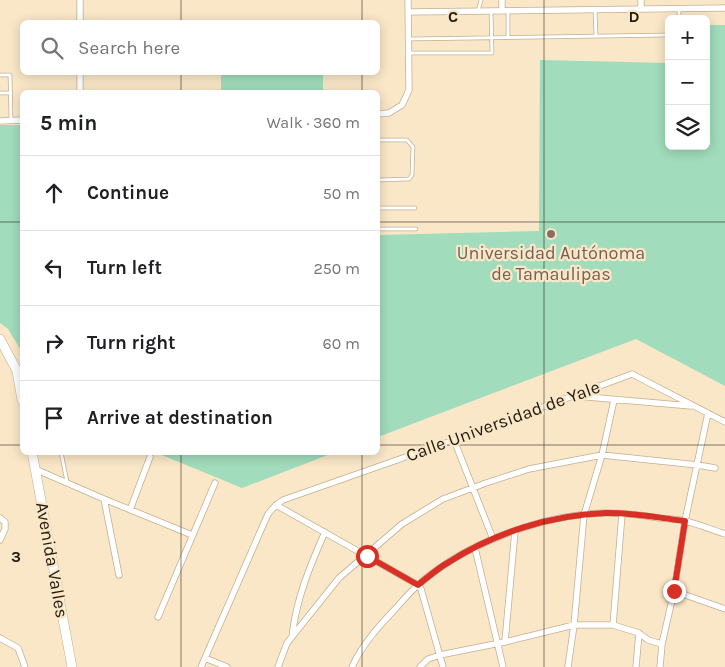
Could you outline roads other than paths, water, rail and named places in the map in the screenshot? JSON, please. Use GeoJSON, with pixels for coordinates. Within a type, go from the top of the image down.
{"type":"FeatureCollection","features":[{"type":"Feature","properties":{"kind":"main road"},"geometry":{"type":"LineString","coordinates":[[0,339],[17,371],[20,388]]}},
{"type":"Feature","properties":{"kind":"main road","name":"Avenida Valles"},"geometry":{"type":"LineString","coordinates":[[33,455],[72,667]]}},
{"type":"Feature","properties":{"kind":"street"},"geometry":{"type":"LineString","coordinates":[[80,0],[80,20]]}},
{"type":"Feature","properties":{"kind":"street"},"geometry":{"type":"LineString","coordinates":[[380,114],[389,113],[402,105],[409,90],[408,0]]}},
{"type":"Feature","properties":{"kind":"street"},"geometry":{"type":"LineString","coordinates":[[502,0],[505,10]]}},
{"type":"Feature","properties":{"kind":"street"},"geometry":{"type":"LineString","coordinates":[[641,0],[641,9]]}},
{"type":"Feature","properties":{"kind":"street"},"geometry":{"type":"LineString","coordinates":[[408,12],[725,8]]}},
{"type":"Feature","properties":{"kind":"street"},"geometry":{"type":"LineString","coordinates":[[80,75],[80,90]]}},
{"type":"Feature","properties":{"kind":"street"},"geometry":{"type":"LineString","coordinates":[[0,121],[20,120]]}},
{"type":"Feature","properties":{"kind":"street","name":"Calle Universidad de Yale"},"geometry":{"type":"LineString","coordinates":[[276,505],[283,500],[454,440],[632,374],[725,422]]}},
{"type":"Feature","properties":{"kind":"street"},"geometry":{"type":"LineString","coordinates":[[574,395],[694,406]]}},
{"type":"Feature","properties":{"kind":"street"},"geometry":{"type":"LineString","coordinates":[[568,667],[574,625],[584,515],[602,455],[614,400]]}},
{"type":"Feature","properties":{"kind":"street"},"geometry":{"type":"LineString","coordinates":[[660,667],[662,644],[674,591],[685,521],[708,413]]}},
{"type":"Feature","properties":{"kind":"street"},"geometry":{"type":"LineString","coordinates":[[454,440],[493,539]]}},
{"type":"Feature","properties":{"kind":"street"},"geometry":{"type":"LineString","coordinates":[[278,667],[286,643],[339,578],[367,556],[402,524],[443,499],[529,469],[602,455],[715,468]]}},
{"type":"Feature","properties":{"kind":"street"},"geometry":{"type":"LineString","coordinates":[[130,510],[150,457]]}},
{"type":"Feature","properties":{"kind":"street"},"geometry":{"type":"LineString","coordinates":[[36,469],[192,535]]}},
{"type":"Feature","properties":{"kind":"street"},"geometry":{"type":"LineString","coordinates":[[158,617],[214,483]]}},
{"type":"Feature","properties":{"kind":"street"},"geometry":{"type":"LineString","coordinates":[[104,499],[119,575]]}},
{"type":"Feature","properties":{"kind":"street"},"geometry":{"type":"LineString","coordinates":[[201,667],[268,514],[276,505],[418,585],[421,589],[442,667]]}},
{"type":"Feature","properties":{"kind":"street"},"geometry":{"type":"LineString","coordinates":[[352,667],[379,626],[418,585],[449,562],[493,539],[515,531],[537,524],[605,513],[685,521],[725,534]]}},
{"type":"Feature","properties":{"kind":"street"},"geometry":{"type":"LineString","coordinates":[[613,626],[622,514]]}},
{"type":"Feature","properties":{"kind":"street"},"geometry":{"type":"LineString","coordinates":[[0,518],[5,522],[6,529],[0,540]]}},
{"type":"Feature","properties":{"kind":"street"},"geometry":{"type":"LineString","coordinates":[[505,642],[515,531]]}},
{"type":"Feature","properties":{"kind":"street"},"geometry":{"type":"LineString","coordinates":[[292,636],[300,592],[325,532]]}},
{"type":"Feature","properties":{"kind":"street"},"geometry":{"type":"LineString","coordinates":[[475,548],[503,667]]}},
{"type":"Feature","properties":{"kind":"street"},"geometry":{"type":"LineString","coordinates":[[674,591],[725,609]]}},
{"type":"Feature","properties":{"kind":"street"},"geometry":{"type":"LineString","coordinates":[[420,667],[428,659],[440,654],[505,642],[574,625],[613,626],[639,633],[648,640],[662,644]]}},
{"type":"Feature","properties":{"kind":"street"},"geometry":{"type":"LineString","coordinates":[[636,667],[639,633]]}},
{"type":"Feature","properties":{"kind":"street"},"geometry":{"type":"LineString","coordinates":[[0,638],[18,648],[25,667]]}},
{"type":"Feature","properties":{"kind":"street"},"geometry":{"type":"LineString","coordinates":[[205,658],[227,667]]}},
{"type":"Feature","properties":{"kind":"lane"},"geometry":{"type":"LineString","coordinates":[[478,11],[480,0]]}},
{"type":"Feature","properties":{"kind":"lane"},"geometry":{"type":"LineString","coordinates":[[679,8],[679,15]]}},
{"type":"Feature","properties":{"kind":"lane"},"geometry":{"type":"LineString","coordinates":[[595,9],[596,36]]}},
{"type":"Feature","properties":{"kind":"lane"},"geometry":{"type":"LineString","coordinates":[[408,53],[492,52],[491,10]]}},
{"type":"Feature","properties":{"kind":"lane"},"geometry":{"type":"LineString","coordinates":[[505,10],[508,38]]}},
{"type":"Feature","properties":{"kind":"lane"},"geometry":{"type":"LineString","coordinates":[[408,39],[665,35]]}},
{"type":"Feature","properties":{"kind":"lane"},"geometry":{"type":"LineString","coordinates":[[0,75],[10,75],[11,120]]}},
{"type":"Feature","properties":{"kind":"lane"},"geometry":{"type":"LineString","coordinates":[[0,93],[11,93]]}},
{"type":"Feature","properties":{"kind":"lane"},"geometry":{"type":"LineString","coordinates":[[380,140],[407,140],[414,147],[410,179],[380,180]]}},
{"type":"Feature","properties":{"kind":"lane"},"geometry":{"type":"LineString","coordinates":[[380,208],[415,208]]}},
{"type":"Feature","properties":{"kind":"lane"},"geometry":{"type":"LineString","coordinates":[[380,230],[416,229]]}},
{"type":"Feature","properties":{"kind":"lane"},"geometry":{"type":"LineString","coordinates":[[62,455],[67,482]]}},
{"type":"Feature","properties":{"kind":"place","name":"Universidad Autónoma de Tamaulipas"},"geometry":{"type":"Point","coordinates":[551,234]}}]}
